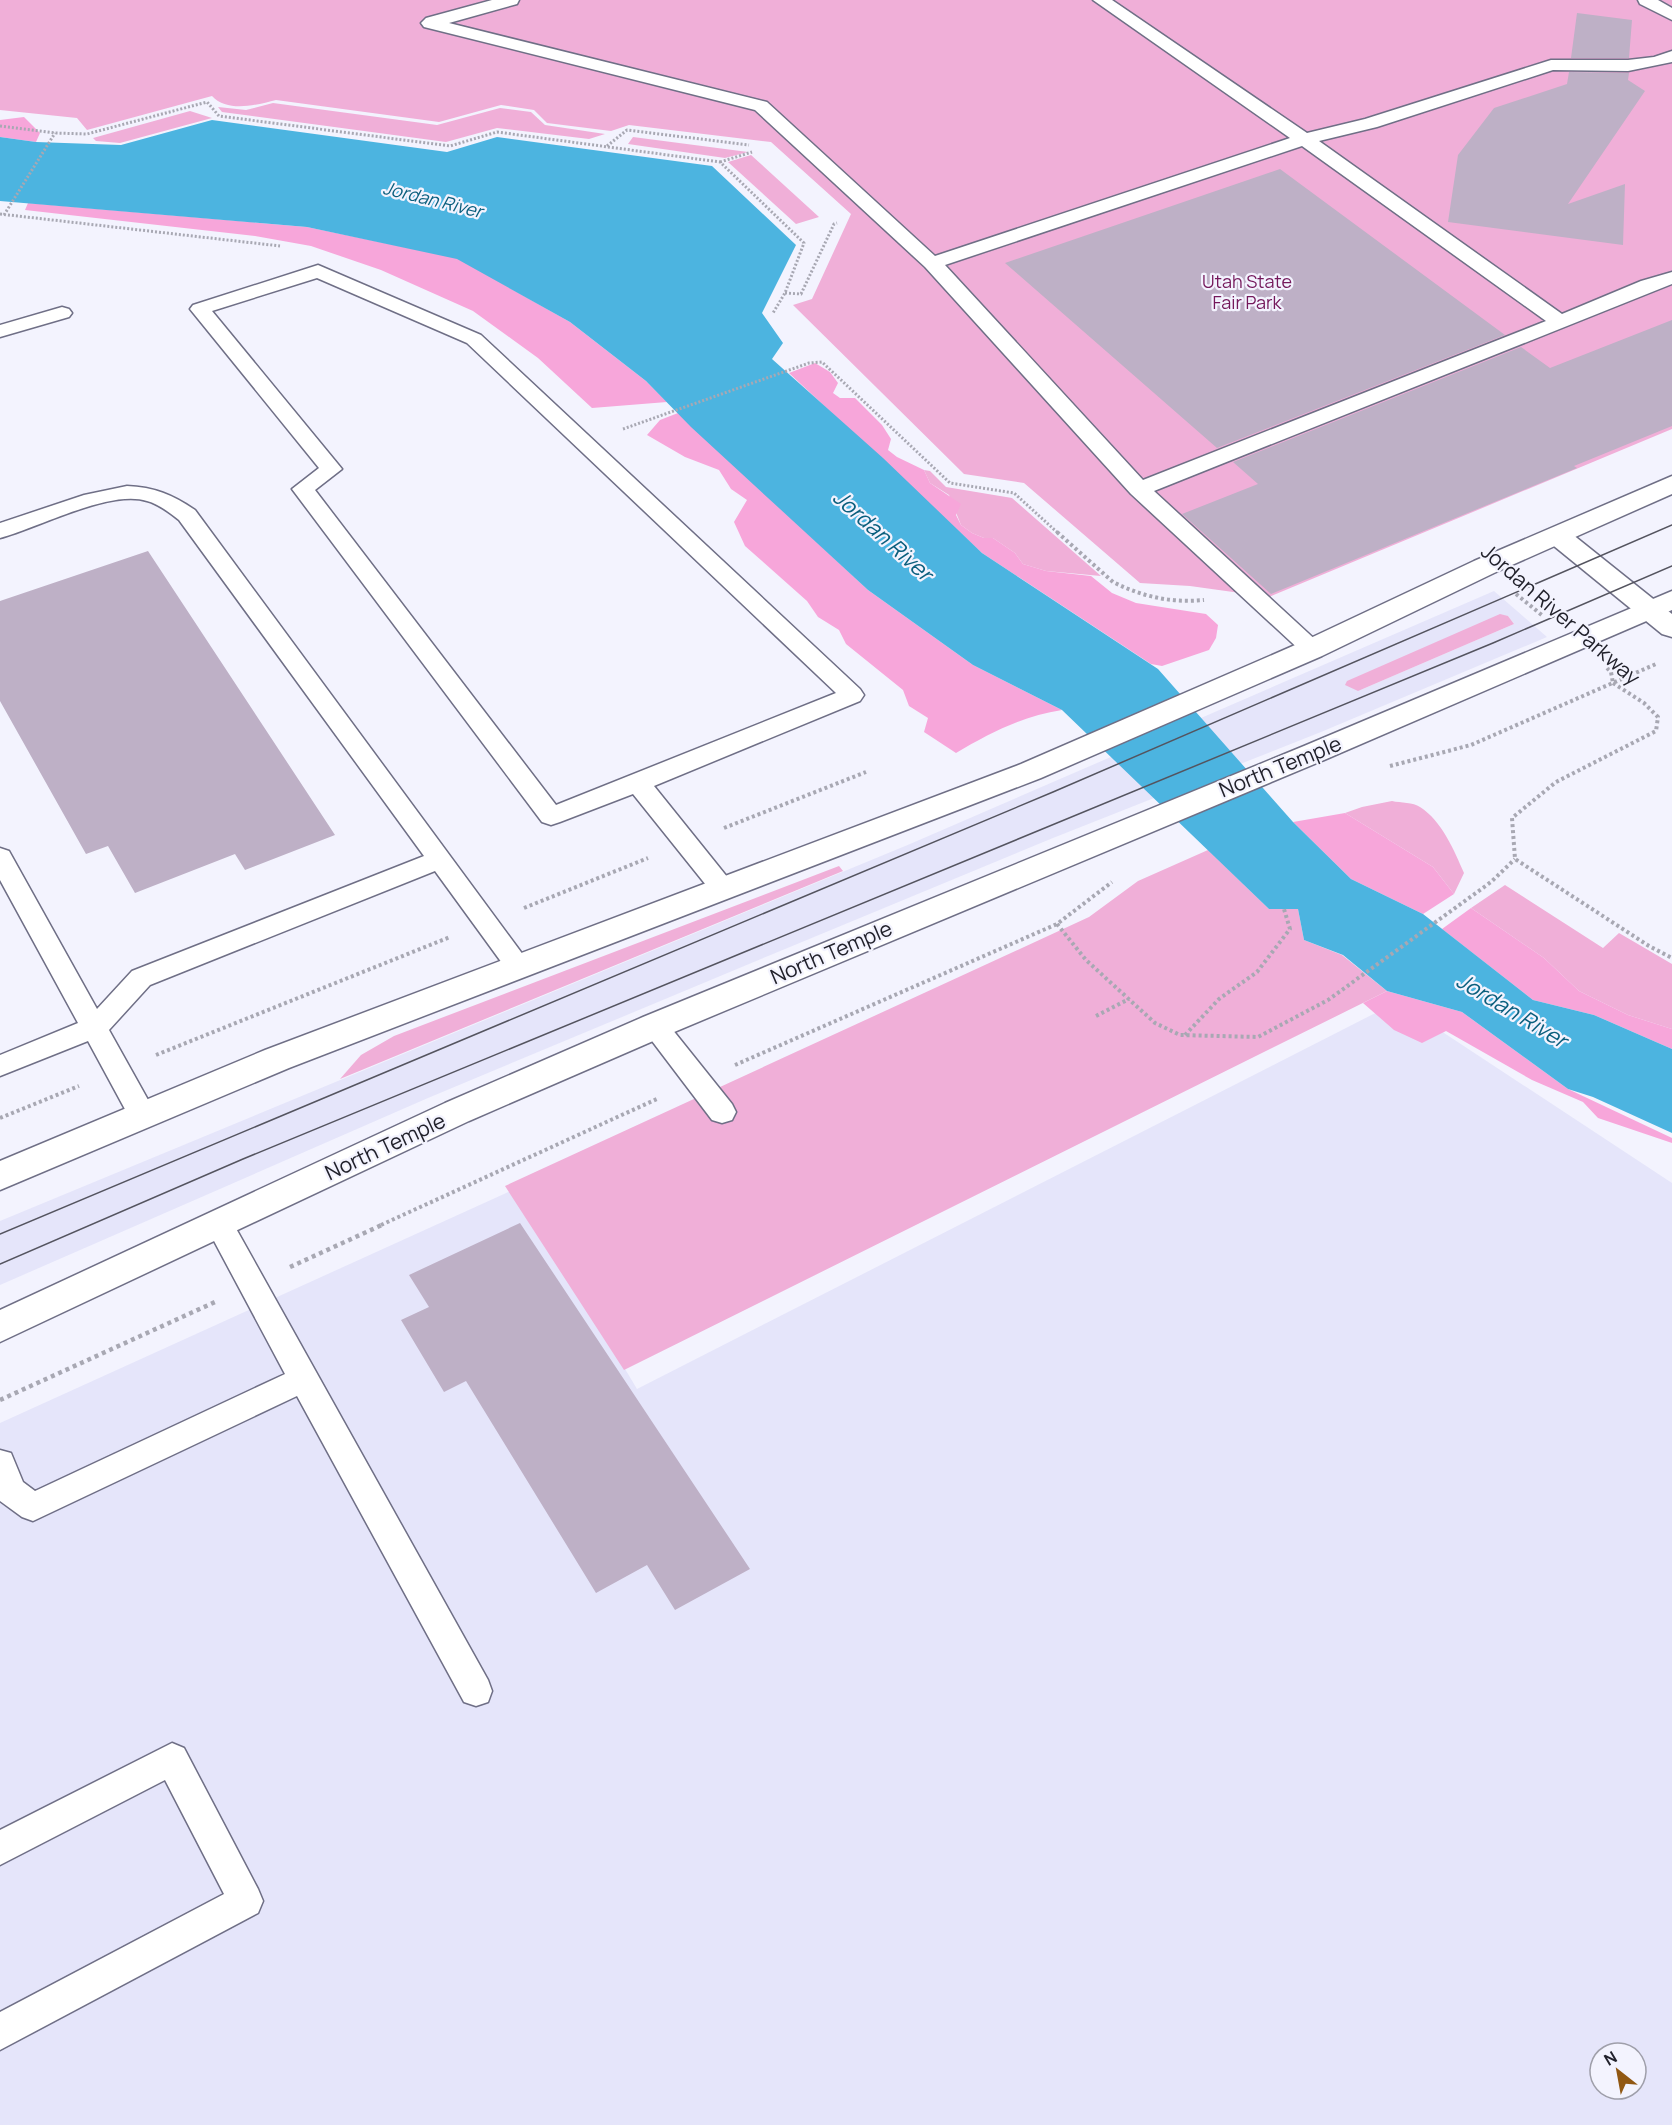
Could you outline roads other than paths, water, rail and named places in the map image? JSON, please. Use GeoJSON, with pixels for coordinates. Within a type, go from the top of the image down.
{"type":"FeatureCollection","features":[{"type":"Feature","properties":{"kind":"main road"},"geometry":{"type":"LineString","coordinates":[[0,1176],[277,1059],[1031,771],[1243,679],[1484,567],[1672,484]]}},
{"type":"Feature","properties":{"kind":"main road"},"geometry":{"type":"LineString","coordinates":[[1558,536],[1661,605],[1672,628]]}},
{"type":"Feature","properties":{"kind":"main road","name":"North Temple"},"geometry":{"type":"LineString","coordinates":[[0,1327],[457,1112],[655,1026],[1094,842],[1314,753],[1661,605]]}},
{"type":"Feature","properties":{"kind":"lane"},"geometry":{"type":"LineString","coordinates":[[511,0],[430,23],[761,106],[932,263],[1139,489],[1312,648]]}},
{"type":"Feature","properties":{"kind":"lane"},"geometry":{"type":"LineString","coordinates":[[1101,0],[1304,139],[1560,322]]}},
{"type":"Feature","properties":{"kind":"lane"},"geometry":{"type":"LineString","coordinates":[[1646,0],[1672,15]]}},
{"type":"Feature","properties":{"kind":"lane"},"geometry":{"type":"LineString","coordinates":[[932,263],[1304,139],[1371,123],[1551,65],[1576,63],[1641,65],[1658,62],[1672,56]]}},
{"type":"Feature","properties":{"kind":"lane"},"geometry":{"type":"LineString","coordinates":[[318,271],[474,339],[852,694],[638,783],[551,816],[303,489],[332,469],[200,309],[318,271]]}},
{"type":"Feature","properties":{"kind":"lane"},"geometry":{"type":"LineString","coordinates":[[1139,489],[1560,322],[1647,285],[1672,278]]}},
{"type":"Feature","properties":{"kind":"lane"},"geometry":{"type":"LineString","coordinates":[[0,331],[62,312]]}},
{"type":"Feature","properties":{"kind":"lane"},"geometry":{"type":"LineString","coordinates":[[0,531],[108,495],[128,492],[144,493],[166,500],[187,515],[519,967]]}},
{"type":"Feature","properties":{"kind":"lane"},"geometry":{"type":"LineString","coordinates":[[638,783],[723,889]]}},
{"type":"Feature","properties":{"kind":"lane"},"geometry":{"type":"LineString","coordinates":[[0,857],[96,1027],[142,1116]]}},
{"type":"Feature","properties":{"kind":"lane"},"geometry":{"type":"LineString","coordinates":[[0,1066],[96,1027],[141,978],[439,860]]}},
{"type":"Feature","properties":{"kind":"lane"},"geometry":{"type":"LineString","coordinates":[[655,1026],[722,1112]]}},
{"type":"Feature","properties":{"kind":"lane"},"geometry":{"type":"LineString","coordinates":[[219,1224],[476,1690]]}},
{"type":"Feature","properties":{"kind":"lane"},"geometry":{"type":"LineString","coordinates":[[0,1463],[11,1491],[33,1507],[303,1379]]}},
{"type":"Feature","properties":{"kind":"lane"},"geometry":{"type":"LineString","coordinates":[[0,1848],[172,1759],[246,1901],[0,2032]]}},
{"type":"Feature","properties":{"kind":"water","name":"Jordan River"},"geometry":{"type":"Polygon","coordinates":[[[212,120],[447,152],[497,137],[712,166],[796,245],[762,313],[783,343],[772,359],[883,458],[982,553],[1158,669],[1293,822],[1351,879],[1423,914],[1533,1000],[1594,1015],[1672,1049],[1672,1133],[1593,1097],[1568,1089],[1462,1012],[1387,991],[1343,955],[1304,940],[1298,909],[1269,909],[1062,710],[973,665],[868,590],[691,427],[646,381],[570,322],[457,259],[307,227],[0,201],[0,137],[36,142],[121,145],[212,120]]]}},
{"type":"Feature","properties":{"kind":"tram line"},"geometry":{"type":"LineString","coordinates":[[0,1234],[1053,792],[1672,525]]}},
{"type":"Feature","properties":{"kind":"tram line"},"geometry":{"type":"LineString","coordinates":[[0,1264],[243,1159],[1493,643],[1672,566]]}},
{"type":"Feature","properties":{"kind":"park label","name":"Utah State Fair Park"},"geometry":{"type":"Point","coordinates":[1247,291]}}]}
